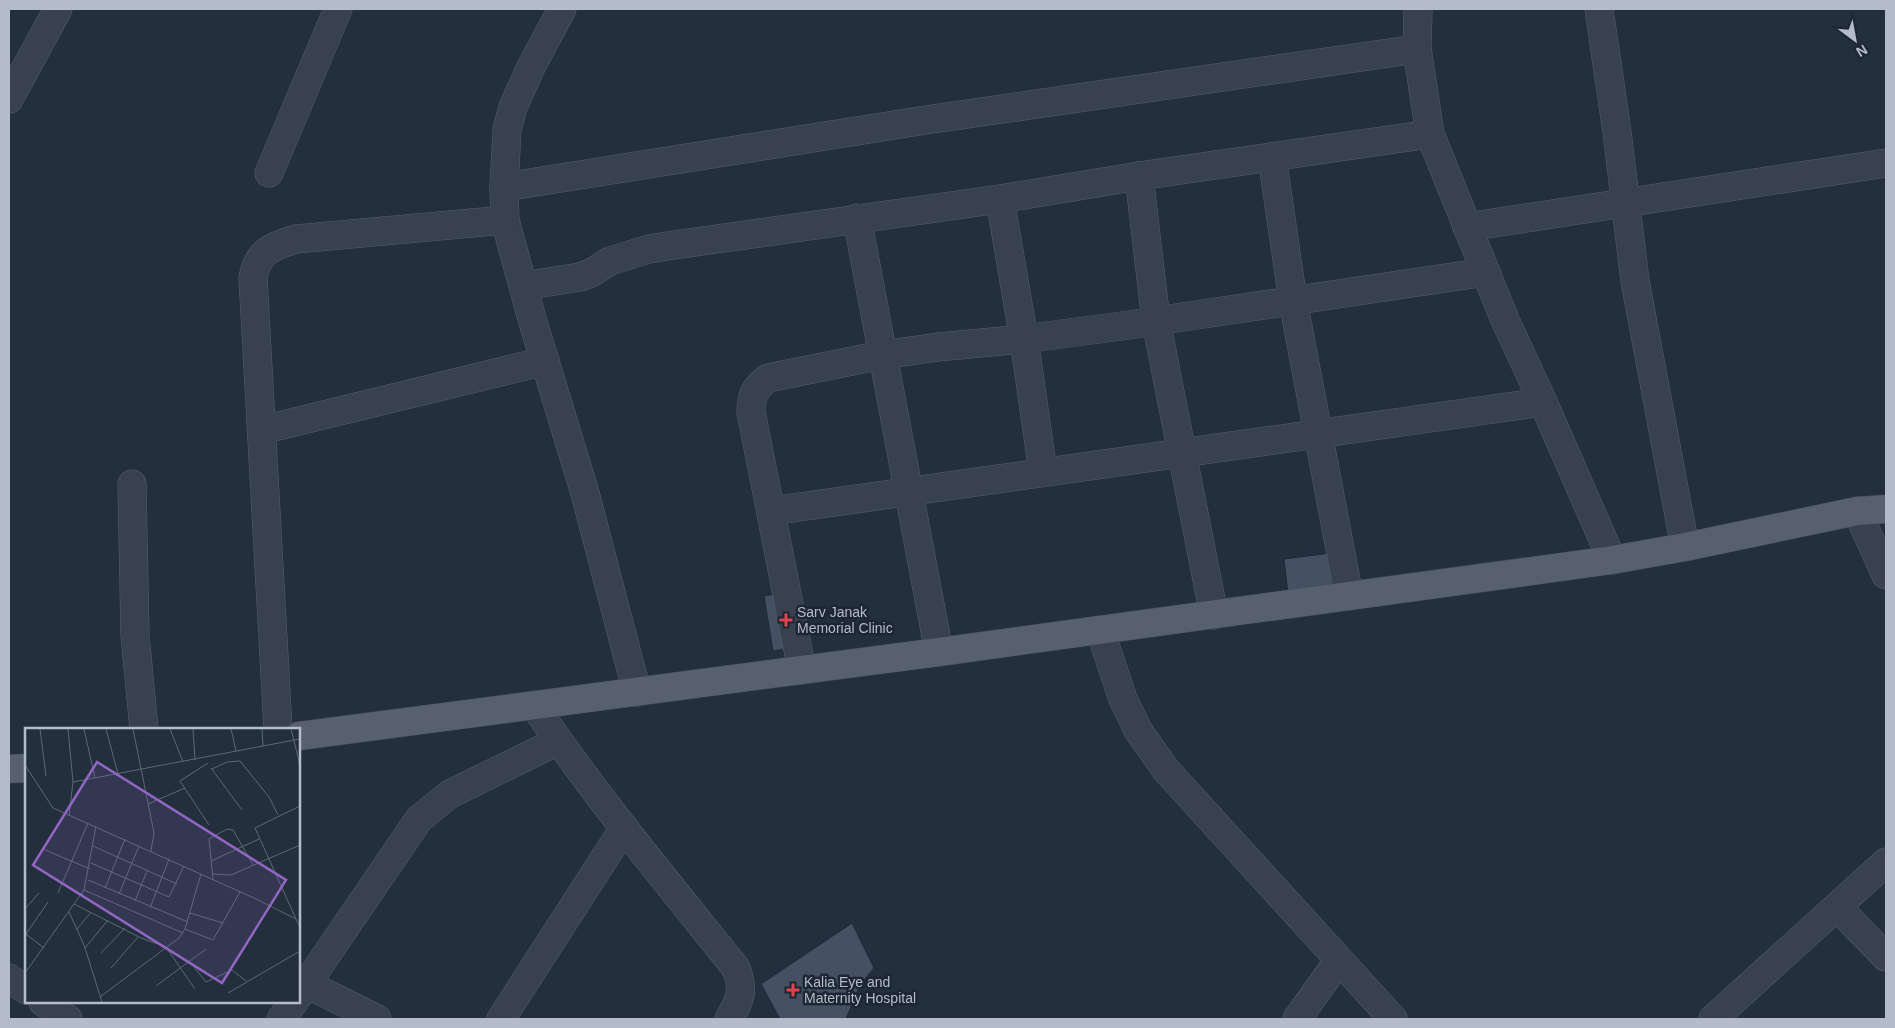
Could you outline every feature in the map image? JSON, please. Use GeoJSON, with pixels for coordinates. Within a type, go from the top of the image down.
{"type":"FeatureCollection","features":[{"type":"Feature","properties":{"kind":"main road"},"geometry":{"type":"LineString","coordinates":[[300,736],[939,652],[1612,560],[1685,547],[1857,511],[1886,509]]}},
{"type":"Feature","properties":{"kind":"main road"},"geometry":{"type":"LineString","coordinates":[[9,769],[25,768]]}},
{"type":"Feature","properties":{"kind":"street"},"geometry":{"type":"LineString","coordinates":[[9,99],[58,9]]}},
{"type":"Feature","properties":{"kind":"street"},"geometry":{"type":"LineString","coordinates":[[269,173],[338,9]]}},
{"type":"Feature","properties":{"kind":"street"},"geometry":{"type":"LineString","coordinates":[[562,9],[530,69],[513,107],[507,130],[504,187],[505,220],[545,362],[586,493],[637,692]]}},
{"type":"Feature","properties":{"kind":"street"},"geometry":{"type":"LineString","coordinates":[[1418,9],[1417,49],[1430,134],[1505,320],[1544,402],[1612,560]]}},
{"type":"Feature","properties":{"kind":"street"},"geometry":{"type":"LineString","coordinates":[[1599,9],[1635,281],[1685,547]]}},
{"type":"Feature","properties":{"kind":"street"},"geometry":{"type":"LineString","coordinates":[[504,187],[936,119],[1417,49]]}},
{"type":"Feature","properties":{"kind":"street"},"geometry":{"type":"LineString","coordinates":[[523,286],[580,277],[610,262],[649,249],[1000,199],[1139,176],[1430,134]]}},
{"type":"Feature","properties":{"kind":"street"},"geometry":{"type":"LineString","coordinates":[[1272,157],[1293,301],[1349,596]]}},
{"type":"Feature","properties":{"kind":"street"},"geometry":{"type":"LineString","coordinates":[[1467,227],[1886,164]]}},
{"type":"Feature","properties":{"kind":"street"},"geometry":{"type":"LineString","coordinates":[[1139,176],[1156,321],[1214,614]]}},
{"type":"Feature","properties":{"kind":"street"},"geometry":{"type":"LineString","coordinates":[[1000,199],[1024,339],[1043,472]]}},
{"type":"Feature","properties":{"kind":"street"},"geometry":{"type":"LineString","coordinates":[[857,218],[939,652]]}},
{"type":"Feature","properties":{"kind":"street"},"geometry":{"type":"LineString","coordinates":[[278,728],[253,278],[256,263],[266,252],[278,245],[296,240],[505,220]]}},
{"type":"Feature","properties":{"kind":"street"},"geometry":{"type":"LineString","coordinates":[[802,670],[752,412],[751,401],[758,386],[768,378],[882,355],[938,347],[1024,339],[1156,321],[1486,272]]}},
{"type":"Feature","properties":{"kind":"street"},"geometry":{"type":"LineString","coordinates":[[262,430],[545,362]]}},
{"type":"Feature","properties":{"kind":"street"},"geometry":{"type":"LineString","coordinates":[[771,511],[908,490],[1544,402]]}},
{"type":"Feature","properties":{"kind":"street"},"geometry":{"type":"LineString","coordinates":[[132,484],[135,635],[144,728]]}},
{"type":"Feature","properties":{"kind":"street"},"geometry":{"type":"LineString","coordinates":[[1857,511],[1886,575]]}},
{"type":"Feature","properties":{"kind":"street"},"geometry":{"type":"LineString","coordinates":[[1100,630],[1123,699],[1138,730],[1166,770],[1393,1019]]}},
{"type":"Feature","properties":{"kind":"street"},"geometry":{"type":"LineString","coordinates":[[534,705],[558,741],[624,828],[736,968],[742,990],[738,1005],[729,1019]]}},
{"type":"Feature","properties":{"kind":"street"},"geometry":{"type":"LineString","coordinates":[[377,1019],[300,993],[419,819],[450,794],[558,741]]}},
{"type":"Feature","properties":{"kind":"street"},"geometry":{"type":"LineString","coordinates":[[501,1019],[624,828]]}},
{"type":"Feature","properties":{"kind":"street"},"geometry":{"type":"LineString","coordinates":[[1712,1019],[1886,862]]}},
{"type":"Feature","properties":{"kind":"street"},"geometry":{"type":"LineString","coordinates":[[1837,907],[1886,956]]}},
{"type":"Feature","properties":{"kind":"street"},"geometry":{"type":"LineString","coordinates":[[1297,1019],[1339,960]]}},
{"type":"Feature","properties":{"kind":"street"},"geometry":{"type":"LineString","coordinates":[[9,978],[25,989]]}},
{"type":"Feature","properties":{"kind":"street"},"geometry":{"type":"LineString","coordinates":[[44,1003],[68,1019]]}},
{"type":"Feature","properties":{"kind":"street"},"geometry":{"type":"LineString","coordinates":[[281,1019],[293,1003]]}},
{"type":"Feature","properties":{"kind":"building"},"geometry":{"type":"Polygon","coordinates":[[[1339,552],[1343,588],[1288,594],[1284,559],[1339,552]]]}},
{"type":"Feature","properties":{"kind":"building"},"geometry":{"type":"Polygon","coordinates":[[[794,591],[804,646],[773,651],[764,596],[794,591]]]}},
{"type":"Feature","properties":{"kind":"building"},"geometry":{"type":"Polygon","coordinates":[[[852,923],[874,968],[860,985],[846,1019],[780,1019],[761,984],[852,923]]]}},
{"type":"Feature","properties":{"kind":"place","name":"Sarv Janak Memorial Clinic"},"geometry":{"type":"Point","coordinates":[786,620]}},
{"type":"Feature","properties":{"kind":"place","name":"Kalia Eye and Maternity Hospital"},"geometry":{"type":"Point","coordinates":[793,990]}}]}
